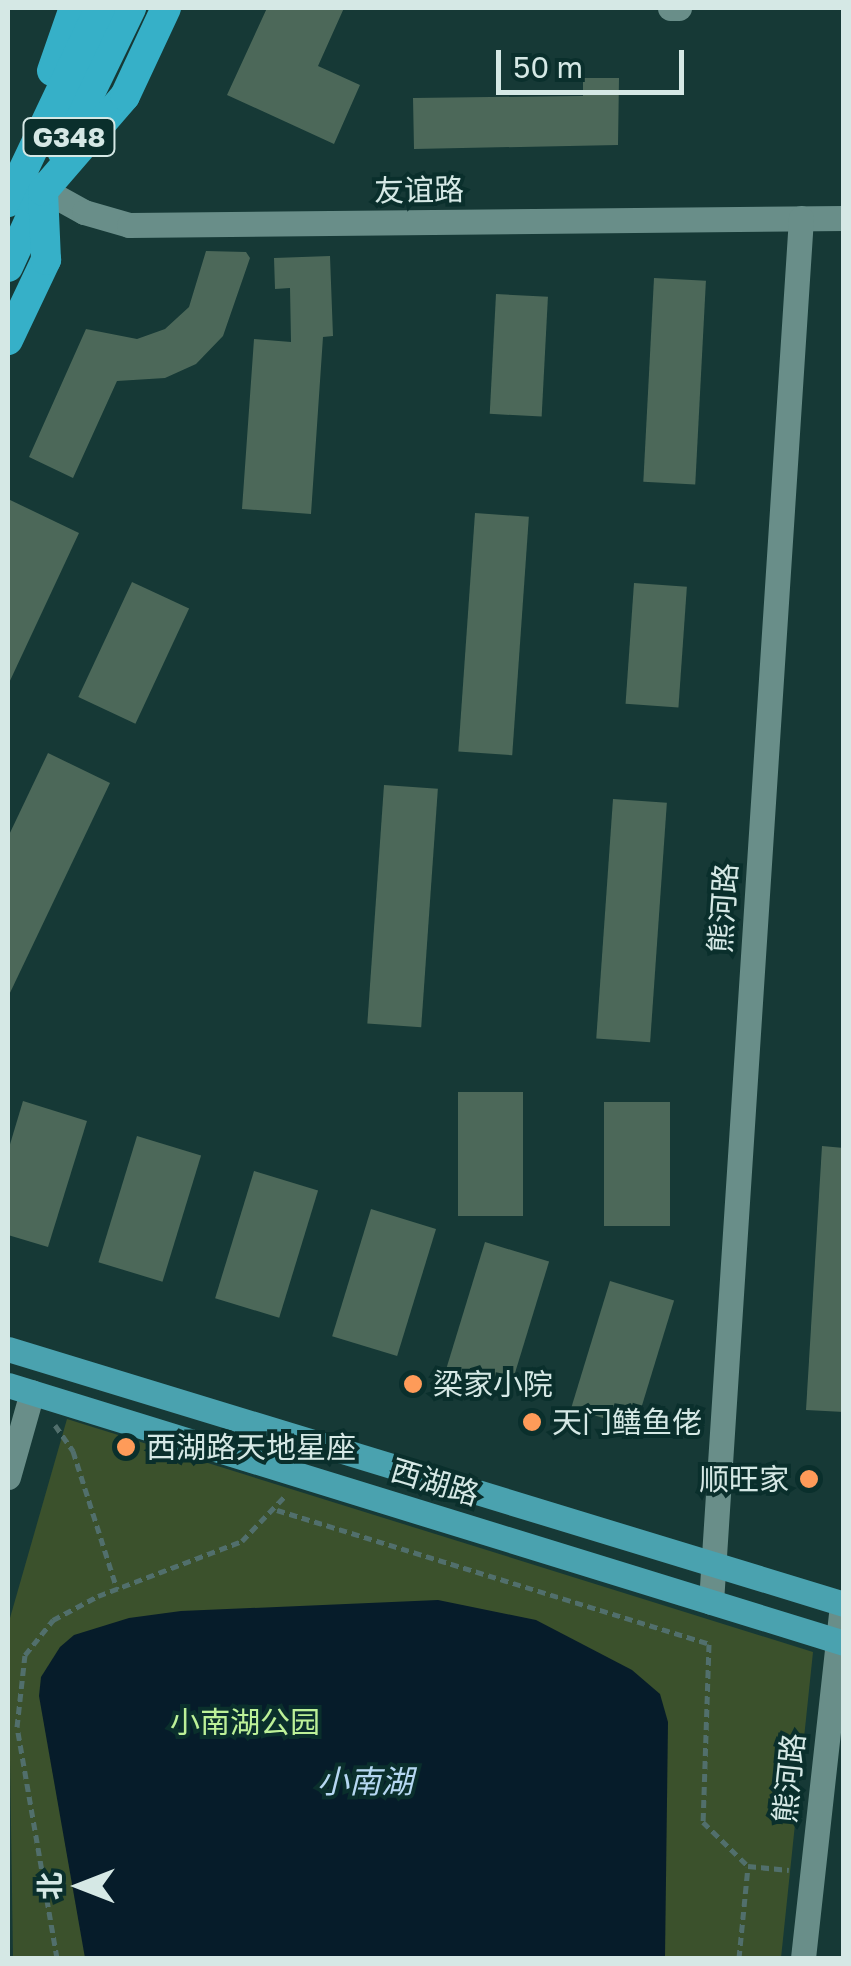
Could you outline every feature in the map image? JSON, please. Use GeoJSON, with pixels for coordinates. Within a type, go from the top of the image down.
{"type":"FeatureCollection","features":[{"type":"Feature","properties":{"kind":"highway"},"geometry":{"type":"LineString","coordinates":[[8,340],[46,260],[17,185],[74,8]]}},
{"type":"Feature","properties":{"kind":"highway","name":"G348"},"geometry":{"type":"LineString","coordinates":[[8,267],[17,185],[100,8]]}},
{"type":"Feature","properties":{"kind":"highway","name":"G348"},"geometry":{"type":"LineString","coordinates":[[17,185],[131,8]]}},
{"type":"Feature","properties":{"kind":"highway"},"geometry":{"type":"LineString","coordinates":[[17,185],[124,96],[166,8]]}},
{"type":"Feature","properties":{"kind":"main road","name":"西湖路"},"geometry":{"type":"LineString","coordinates":[[8,1349],[842,1604]]}},
{"type":"Feature","properties":{"kind":"main road","name":"西湖路"},"geometry":{"type":"LineString","coordinates":[[20,1388],[840,1642]]}},
{"type":"Feature","properties":{"kind":"street"},"geometry":{"type":"LineString","coordinates":[[670,8],[679,8]]}},
{"type":"Feature","properties":{"kind":"street","name":"友谊路"},"geometry":{"type":"LineString","coordinates":[[17,185],[130,225],[844,218]]}},
{"type":"Feature","properties":{"kind":"street","name":"熊河路"},"geometry":{"type":"LineString","coordinates":[[710,1602],[801,218]]}},
{"type":"Feature","properties":{"kind":"street"},"geometry":{"type":"LineString","coordinates":[[8,1477],[20,1388]]}},
{"type":"Feature","properties":{"kind":"street","name":"熊河路"},"geometry":{"type":"LineString","coordinates":[[803,1958],[842,1604]]}},
{"type":"Feature","properties":{"kind":"path"},"geometry":{"type":"LineString","coordinates":[[20,1388],[73,1451],[117,1589]]}},
{"type":"Feature","properties":{"kind":"path"},"geometry":{"type":"LineString","coordinates":[[57,1958],[17,1727],[18,1690],[25,1655],[52,1620],[117,1589],[242,1542],[277,1510],[298,1474]]}},
{"type":"Feature","properties":{"kind":"path"},"geometry":{"type":"LineString","coordinates":[[277,1510],[709,1644],[704,1822],[748,1866],[812,1872]]}},
{"type":"Feature","properties":{"kind":"path"},"geometry":{"type":"LineString","coordinates":[[739,1958],[748,1866]]}},
{"type":"Feature","properties":{"kind":"green space","name":"小南湖"},"geometry":{"type":"Polygon","coordinates":[[[67,1419],[813,1652],[781,1958],[13,1958],[8,1625],[67,1419]]]}},
{"type":"Feature","properties":{"kind":"water","name":"小南湖"},"geometry":{"type":"Polygon","coordinates":[[[438,1600],[536,1620],[632,1670],[660,1694],[668,1722],[665,1958],[85,1958],[39,1696],[41,1677],[60,1647],[74,1635],[129,1618],[181,1611],[438,1600]]]}},
{"type":"Feature","properties":{"kind":"building"},"geometry":{"type":"Polygon","coordinates":[[[267,8],[344,8],[318,66],[360,85],[334,144],[227,95],[267,8]]]}},
{"type":"Feature","properties":{"kind":"building"},"geometry":{"type":"Polygon","coordinates":[[[583,78],[619,78],[618,145],[414,149],[413,98],[583,96],[583,78]]]}},
{"type":"Feature","properties":{"kind":"building"},"geometry":{"type":"Polygon","coordinates":[[[206,251],[246,252],[250,258],[223,336],[196,364],[165,378],[117,381],[73,478],[29,457],[86,329],[137,339],[165,329],[189,307],[206,251]]]}},
{"type":"Feature","properties":{"kind":"building"},"geometry":{"type":"Polygon","coordinates":[[[330,256],[333,336],[323,337],[311,514],[242,509],[254,339],[291,342],[290,288],[275,289],[274,258],[330,256]]]}},
{"type":"Feature","properties":{"kind":"building"},"geometry":{"type":"Polygon","coordinates":[[[654,278],[706,281],[695,484],[643,482],[654,278]]]}},
{"type":"Feature","properties":{"kind":"building"},"geometry":{"type":"Polygon","coordinates":[[[496,294],[548,297],[542,417],[490,414],[496,294]]]}},
{"type":"Feature","properties":{"kind":"building"},"geometry":{"type":"Polygon","coordinates":[[[8,499],[79,533],[8,685],[8,499]]]}},
{"type":"Feature","properties":{"kind":"building"},"geometry":{"type":"Polygon","coordinates":[[[475,513],[529,517],[512,755],[458,751],[475,513]]]}},
{"type":"Feature","properties":{"kind":"building"},"geometry":{"type":"Polygon","coordinates":[[[132,582],[189,609],[135,724],[78,697],[132,582]]]}},
{"type":"Feature","properties":{"kind":"building"},"geometry":{"type":"Polygon","coordinates":[[[634,583],[687,587],[678,707],[626,704],[634,583]]]}},
{"type":"Feature","properties":{"kind":"building"},"geometry":{"type":"Polygon","coordinates":[[[48,753],[110,783],[8,997],[8,837],[48,753]]]}},
{"type":"Feature","properties":{"kind":"building"},"geometry":{"type":"Polygon","coordinates":[[[384,785],[438,789],[421,1027],[367,1023],[384,785]]]}},
{"type":"Feature","properties":{"kind":"building"},"geometry":{"type":"Polygon","coordinates":[[[613,799],[667,803],[650,1042],[596,1038],[613,799]]]}},
{"type":"Feature","properties":{"kind":"building"},"geometry":{"type":"Polygon","coordinates":[[[458,1092],[523,1092],[523,1216],[458,1216],[458,1092]]]}},
{"type":"Feature","properties":{"kind":"building"},"geometry":{"type":"Polygon","coordinates":[[[23,1101],[87,1121],[48,1247],[8,1235],[8,1151],[23,1101]]]}},
{"type":"Feature","properties":{"kind":"building"},"geometry":{"type":"Polygon","coordinates":[[[604,1102],[670,1102],[670,1226],[604,1226],[604,1102]]]}},
{"type":"Feature","properties":{"kind":"building"},"geometry":{"type":"Polygon","coordinates":[[[137,1136],[201,1156],[162,1282],[98,1262],[137,1136]]]}},
{"type":"Feature","properties":{"kind":"building"},"geometry":{"type":"Polygon","coordinates":[[[822,1146],[844,1148],[844,1412],[806,1410],[822,1146]]]}},
{"type":"Feature","properties":{"kind":"building"},"geometry":{"type":"Polygon","coordinates":[[[254,1171],[318,1191],[279,1318],[215,1298],[254,1171]]]}},
{"type":"Feature","properties":{"kind":"building"},"geometry":{"type":"Polygon","coordinates":[[[371,1209],[436,1229],[397,1356],[332,1336],[371,1209]]]}},
{"type":"Feature","properties":{"kind":"building"},"geometry":{"type":"Polygon","coordinates":[[[485,1242],[549,1262],[510,1389],[446,1369],[485,1242]]]}},
{"type":"Feature","properties":{"kind":"building"},"geometry":{"type":"Polygon","coordinates":[[[610,1281],[674,1301],[635,1428],[571,1408],[610,1281]]]}},
{"type":"Feature","properties":{"kind":"place","name":"梁家小院"},"geometry":{"type":"Point","coordinates":[413,1384]}},
{"type":"Feature","properties":{"kind":"place","name":"天门鳝鱼佬"},"geometry":{"type":"Point","coordinates":[532,1422]}},
{"type":"Feature","properties":{"kind":"place","name":"西湖路天地星座"},"geometry":{"type":"Point","coordinates":[126,1447]}},
{"type":"Feature","properties":{"kind":"place","name":"顺旺家"},"geometry":{"type":"Point","coordinates":[809,1479]}},
{"type":"Feature","properties":{"kind":"park label","name":"小南湖公园"},"geometry":{"type":"Point","coordinates":[245,1722]}}]}
